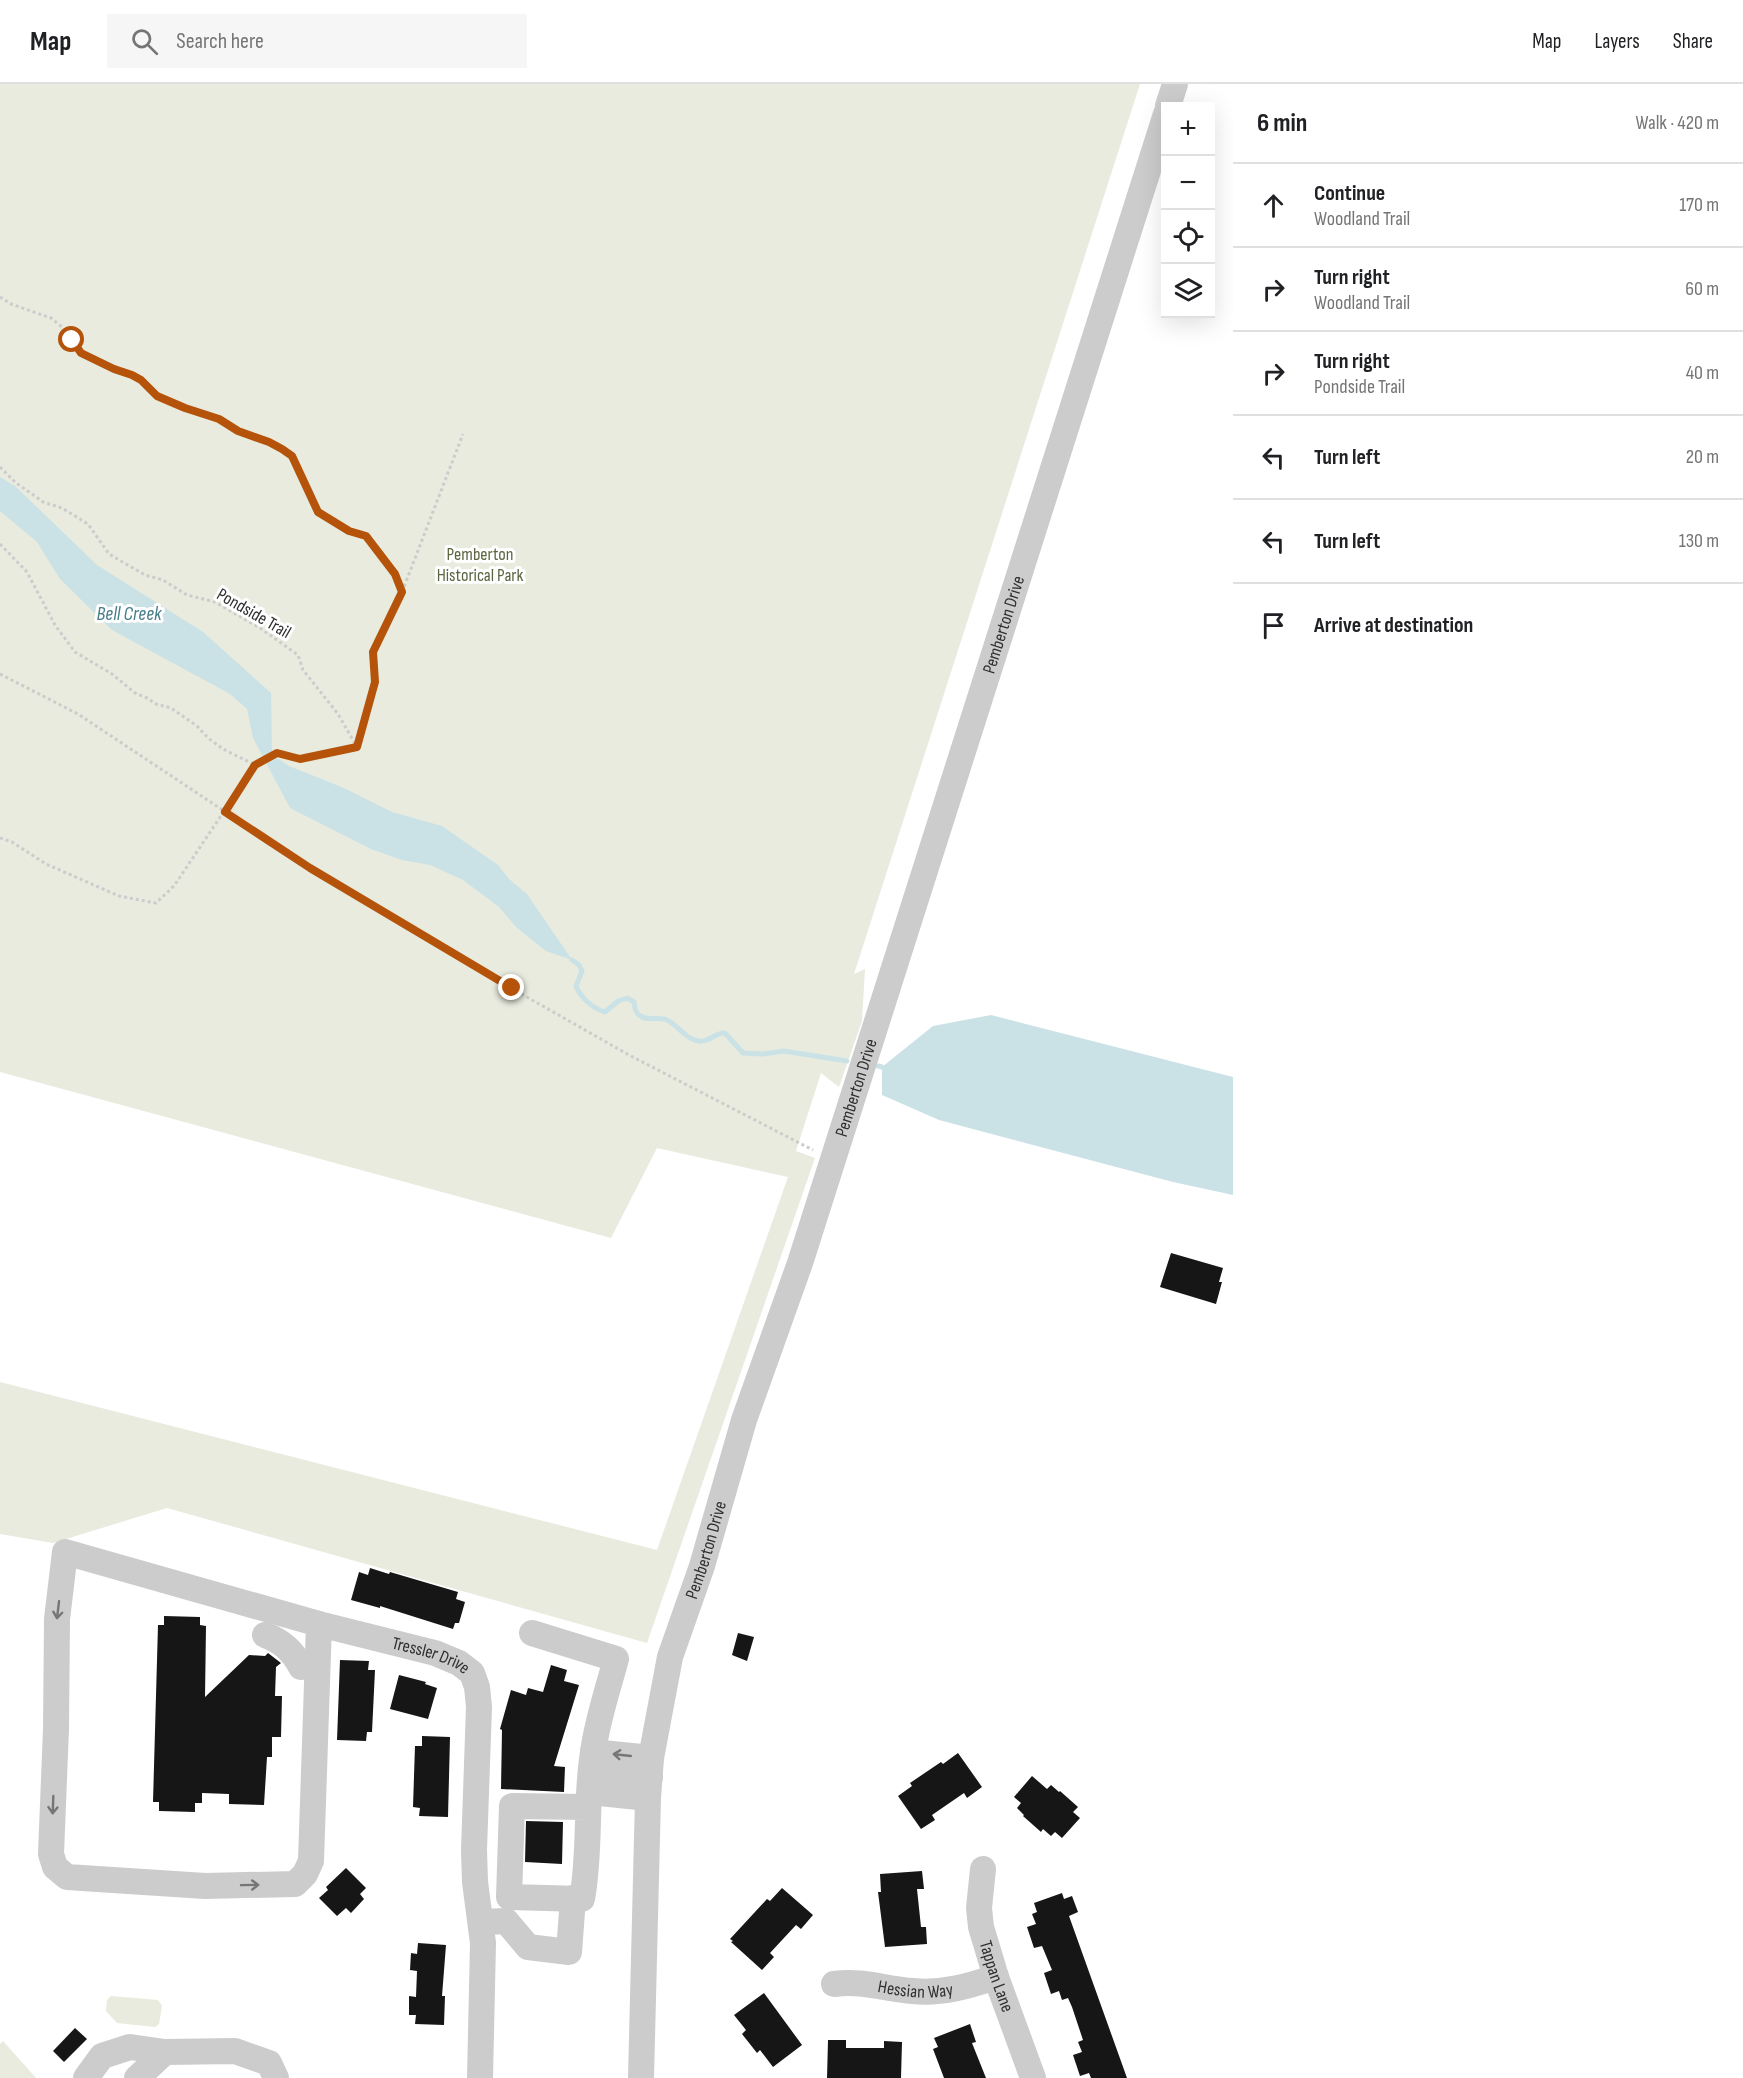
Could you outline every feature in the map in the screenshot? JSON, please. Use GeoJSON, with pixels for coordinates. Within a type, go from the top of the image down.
{"type":"FeatureCollection","features":[{"type":"Feature","properties":{"kind":"street"},"geometry":{"type":"LineString","coordinates":[[1169,102],[1175,84]]}},
{"type":"Feature","properties":{"kind":"street","name":"Pemberton Drive"},"geometry":{"type":"LineString","coordinates":[[640,2078],[650,1777],[670,1657],[702,1566],[744,1420],[800,1263],[1161,130]]}},
{"type":"Feature","properties":{"kind":"street","name":"Tressler Drive"},"geometry":{"type":"LineString","coordinates":[[289,1657],[311,1861],[305,1874],[295,1884],[205,1886],[67,1877],[55,1867],[51,1854],[56,1729],[57,1619],[65,1552],[319,1624],[435,1653],[459,1663],[472,1673],[477,1687],[479,1707],[475,1882],[499,1913],[483,1976],[480,2078]]}},
{"type":"Feature","properties":{"kind":"street"},"geometry":{"type":"LineString","coordinates":[[250,1604],[255,1622],[289,1657],[319,1624]]}},
{"type":"Feature","properties":{"kind":"street"},"geometry":{"type":"LineString","coordinates":[[499,1913],[573,1898],[582,1899],[587,1870],[590,1781],[616,1659],[532,1633]]}},
{"type":"Feature","properties":{"kind":"street"},"geometry":{"type":"LineString","coordinates":[[573,1898],[569,1952],[528,1947],[499,1913],[512,1806],[590,1781],[650,1777]]}},
{"type":"Feature","properties":{"kind":"street"},"geometry":{"type":"LineString","coordinates":[[590,1781],[650,1777]]}},
{"type":"Feature","properties":{"kind":"street","name":"Tappan Lane"},"geometry":{"type":"LineString","coordinates":[[983,1869],[979,1908],[984,1936],[996,1977],[1033,2078]]}},
{"type":"Feature","properties":{"kind":"street","name":"Hessian Way"},"geometry":{"type":"LineString","coordinates":[[834,1984],[865,1983],[914,1991],[935,1991],[953,1990],[996,1977]]}},
{"type":"Feature","properties":{"kind":"street"},"geometry":{"type":"LineString","coordinates":[[86,2078],[102,2056],[130,2047],[165,2052],[235,2051],[269,2063],[276,2078]]}},
{"type":"Feature","properties":{"kind":"street"},"geometry":{"type":"LineString","coordinates":[[235,2051],[252,2078]]}},
{"type":"Feature","properties":{"kind":"street"},"geometry":{"type":"LineString","coordinates":[[137,2078],[165,2052]]}},
{"type":"Feature","properties":{"kind":"path"},"geometry":{"type":"LineString","coordinates":[[0,297],[14,306],[51,318],[63,328],[81,353],[141,380],[157,396],[219,419],[238,431],[269,442],[292,456],[318,512],[349,531],[366,536],[395,574],[402,592]]}},
{"type":"Feature","properties":{"kind":"path"},"geometry":{"type":"LineString","coordinates":[[0,838],[12,842],[46,864],[119,896],[156,903],[174,886],[255,765],[277,753],[300,759],[357,747],[375,682],[373,652],[402,592],[463,434]]}},
{"type":"Feature","properties":{"kind":"path","name":"Pondside Trail"},"geometry":{"type":"LineString","coordinates":[[0,467],[15,482],[43,502],[62,508],[88,524],[109,554],[145,574],[163,580],[187,595],[215,602],[260,628],[298,655],[303,670],[338,714],[357,747]]}},
{"type":"Feature","properties":{"kind":"path"},"geometry":{"type":"LineString","coordinates":[[0,544],[27,572],[55,625],[75,652],[112,674],[135,693],[156,704],[171,708],[197,726],[223,749],[255,765]]}},
{"type":"Feature","properties":{"kind":"path"},"geometry":{"type":"LineString","coordinates":[[0,674],[78,714],[319,874],[512,988],[629,1055],[833,1159]]}},
{"type":"Feature","properties":{"kind":"green space","name":"Pemberton Historical Park"},"geometry":{"type":"Polygon","coordinates":[[[0,84],[1140,84],[854,974],[865,969],[862,1021],[839,1087],[821,1073],[796,1151],[815,1158],[647,1643],[167,1508],[53,1543],[0,1534],[0,1382],[657,1550],[788,1177],[657,1148],[611,1238],[0,1072],[0,84]]]}},
{"type":"Feature","properties":{"kind":"green space"},"geometry":{"type":"Polygon","coordinates":[[[111,1996],[158,2000],[162,2006],[159,2024],[155,2027],[117,2023],[106,2011],[107,2000],[111,1996]]]}},
{"type":"Feature","properties":{"kind":"green space"},"geometry":{"type":"Polygon","coordinates":[[[3,2041],[36,2078],[0,2078],[0,2044],[3,2041]]]}},
{"type":"Feature","properties":{"kind":"water","name":"Bell Creek"},"geometry":{"type":"Polygon","coordinates":[[[0,477],[15,486],[97,565],[203,632],[271,693],[272,755],[289,766],[344,788],[392,812],[442,826],[498,865],[509,879],[527,894],[572,960],[546,951],[516,927],[499,907],[463,880],[430,865],[402,860],[371,849],[290,808],[253,738],[247,709],[230,694],[112,630],[60,579],[37,542],[0,511],[0,477]]]}},
{"type":"Feature","properties":{"kind":"water"},"geometry":{"type":"Polygon","coordinates":[[[991,1015],[1233,1077],[1233,1195],[1173,1182],[939,1120],[882,1095],[882,1067],[933,1026],[991,1015]]]}},
{"type":"Feature","properties":{"kind":"building"},"geometry":{"type":"Polygon","coordinates":[[[1171,1253],[1223,1268],[1216,1304],[1160,1287],[1171,1253]]]}},
{"type":"Feature","properties":{"kind":"building"},"geometry":{"type":"Polygon","coordinates":[[[370,1568],[458,1592],[456,1599],[465,1602],[459,1623],[455,1623],[453,1629],[380,1606],[380,1608],[351,1600],[359,1572],[368,1575],[370,1568]]]}},
{"type":"Feature","properties":{"kind":"building"},"geometry":{"type":"Polygon","coordinates":[[[164,1616],[200,1617],[200,1625],[206,1626],[205,1697],[249,1655],[265,1656],[268,1653],[281,1663],[276,1667],[275,1696],[282,1696],[281,1737],[272,1737],[272,1757],[267,1757],[264,1805],[229,1804],[229,1794],[202,1793],[202,1803],[195,1803],[195,1812],[159,1811],[159,1802],[153,1802],[158,1625],[164,1625],[164,1616]]]}},
{"type":"Feature","properties":{"kind":"building"},"geometry":{"type":"Polygon","coordinates":[[[738,1633],[754,1637],[747,1661],[732,1655],[738,1633]]]}},
{"type":"Feature","properties":{"kind":"building"},"geometry":{"type":"Polygon","coordinates":[[[340,1660],[369,1661],[368,1670],[375,1670],[372,1732],[367,1732],[366,1741],[337,1740],[340,1660]]]}},
{"type":"Feature","properties":{"kind":"building"},"geometry":{"type":"Polygon","coordinates":[[[551,1665],[567,1670],[564,1681],[579,1685],[554,1766],[565,1767],[564,1792],[501,1789],[502,1730],[500,1729],[511,1690],[526,1695],[528,1688],[543,1692],[551,1665]]]}},
{"type":"Feature","properties":{"kind":"building"},"geometry":{"type":"Polygon","coordinates":[[[399,1675],[426,1682],[425,1684],[437,1688],[428,1719],[390,1709],[399,1675]]]}},
{"type":"Feature","properties":{"kind":"building"},"geometry":{"type":"Polygon","coordinates":[[[422,1736],[450,1737],[448,1817],[419,1816],[420,1808],[413,1807],[415,1746],[422,1746],[422,1736]]]}},
{"type":"Feature","properties":{"kind":"building"},"geometry":{"type":"Polygon","coordinates":[[[958,1753],[982,1787],[967,1798],[964,1793],[932,1815],[935,1820],[921,1829],[898,1796],[912,1786],[910,1783],[958,1753]]]}},
{"type":"Feature","properties":{"kind":"building"},"geometry":{"type":"Polygon","coordinates":[[[1032,1776],[1047,1789],[1051,1785],[1060,1791],[1078,1807],[1073,1812],[1080,1818],[1062,1838],[1055,1832],[1051,1836],[1043,1829],[1041,1832],[1017,1808],[1021,1803],[1014,1797],[1032,1776]]]}},
{"type":"Feature","properties":{"kind":"building"},"geometry":{"type":"Polygon","coordinates":[[[526,1821],[563,1822],[562,1864],[525,1862],[526,1821]]]}},
{"type":"Feature","properties":{"kind":"building"},"geometry":{"type":"Polygon","coordinates":[[[346,1868],[366,1888],[360,1894],[364,1899],[351,1913],[346,1908],[337,1916],[319,1898],[328,1890],[326,1887],[346,1868]]]}},
{"type":"Feature","properties":{"kind":"building"},"geometry":{"type":"Polygon","coordinates":[[[922,1871],[924,1889],[917,1889],[921,1927],[926,1927],[927,1944],[885,1947],[878,1892],[881,1892],[880,1874],[922,1871]]]}},
{"type":"Feature","properties":{"kind":"building"},"geometry":{"type":"Polygon","coordinates":[[[782,1888],[813,1915],[801,1929],[796,1925],[770,1953],[774,1957],[762,1970],[730,1939],[767,1899],[770,1901],[782,1888]]]}},
{"type":"Feature","properties":{"kind":"building"},"geometry":{"type":"Polygon","coordinates":[[[1062,1893],[1064,1899],[1072,1896],[1078,1912],[1069,1916],[1127,2078],[1091,2078],[1089,2073],[1080,2076],[1073,2055],[1082,2052],[1078,2042],[1083,2040],[1072,2007],[1068,1998],[1062,2000],[1059,1991],[1051,1994],[1044,1973],[1052,1970],[1042,1946],[1034,1948],[1027,1927],[1036,1924],[1032,1914],[1037,1912],[1034,1903],[1062,1893]]]}},
{"type":"Feature","properties":{"kind":"building"},"geometry":{"type":"Polygon","coordinates":[[[418,1943],[446,1945],[442,1996],[445,1996],[444,2025],[415,2024],[416,2015],[409,2015],[409,1996],[416,1997],[417,1971],[410,1970],[411,1953],[417,1954],[418,1943]]]}},
{"type":"Feature","properties":{"kind":"building"},"geometry":{"type":"Polygon","coordinates":[[[764,1993],[802,2045],[773,2067],[760,2050],[757,2053],[742,2034],[746,2030],[734,2015],[764,1993]]]}},
{"type":"Feature","properties":{"kind":"building"},"geometry":{"type":"Polygon","coordinates":[[[970,2024],[976,2042],[972,2043],[986,2078],[944,2078],[933,2049],[938,2047],[934,2038],[970,2024]]]}},
{"type":"Feature","properties":{"kind":"building"},"geometry":{"type":"Polygon","coordinates":[[[75,2028],[87,2039],[64,2062],[53,2051],[75,2028]]]}},
{"type":"Feature","properties":{"kind":"building"},"geometry":{"type":"Polygon","coordinates":[[[828,2040],[846,2040],[846,2048],[884,2048],[884,2041],[902,2042],[901,2078],[827,2078],[828,2040]]]}},
{"type":"Feature","properties":{"kind":"waterway"},"geometry":{"type":"LineString","coordinates":[[572,960],[579,965],[582,971],[576,986],[578,990],[591,1005],[605,1012],[618,1001],[627,998],[634,1002],[636,1012],[642,1017],[667,1020],[694,1040],[703,1041],[725,1033],[743,1053],[763,1054],[784,1051],[847,1061]]}},
{"type":"Feature","properties":{"kind":"waterway"},"geometry":{"type":"LineString","coordinates":[[878,1066],[882,1067]]}},
{"type":"Feature","properties":{"kind":"route"},"geometry":{"type":"LineString","coordinates":[[72,340],[81,353],[141,380],[157,396],[219,419],[238,431],[269,442],[292,456],[318,512],[349,531],[366,536],[395,574],[402,592],[373,652],[375,682],[357,747],[300,759],[277,753],[255,765],[225,812],[375,908],[512,988]]}}]}
